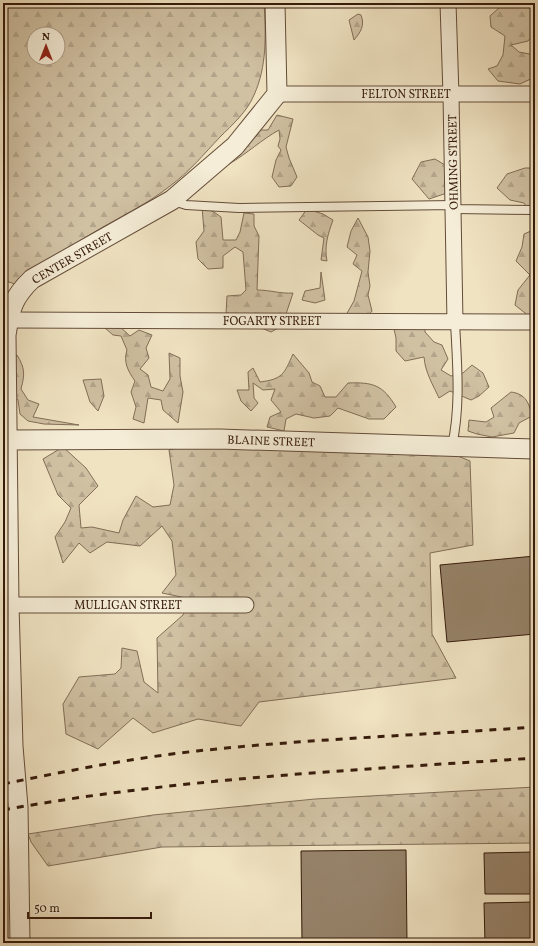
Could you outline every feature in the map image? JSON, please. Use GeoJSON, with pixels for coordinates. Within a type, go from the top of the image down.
{"type":"FeatureCollection","features":[{"type":"Feature","properties":{"kind":"street"},"geometry":{"type":"LineString","coordinates":[[275,3],[277,94]]}},
{"type":"Feature","properties":{"kind":"street","name":"OHMING STREET"},"geometry":{"type":"LineString","coordinates":[[448,3],[452,94],[455,322]]}},
{"type":"Feature","properties":{"kind":"street","name":"FELTON STREET"},"geometry":{"type":"LineString","coordinates":[[277,94],[535,94]]}},
{"type":"Feature","properties":{"kind":"street","name":"CENTER STREET"},"geometry":{"type":"LineString","coordinates":[[20,943],[18,807],[8,747],[9,605],[6,335],[12,306],[21,290],[32,279],[172,200],[235,146],[277,94]]}},
{"type":"Feature","properties":{"kind":"street","name":"FOGARTY STREET"},"geometry":{"type":"LineString","coordinates":[[8,320],[535,322]]}},
{"type":"Feature","properties":{"kind":"street","name":"BLAINE STREET"},"geometry":{"type":"LineString","coordinates":[[7,440],[220,439],[535,449]]}},
{"type":"Feature","properties":{"kind":"street","name":"MULLIGAN STREET"},"geometry":{"type":"LineString","coordinates":[[9,605],[246,605]]}},
{"type":"Feature","properties":{"kind":"lane"},"geometry":{"type":"LineString","coordinates":[[172,200],[186,205],[239,208],[454,207],[535,210]]}},
{"type":"Feature","properties":{"kind":"lane"},"geometry":{"type":"LineString","coordinates":[[452,447],[456,428],[458,380],[455,322]]}},
{"type":"Feature","properties":{"kind":"green space"},"geometry":{"type":"Polygon","coordinates":[[[3,3],[264,3],[265,50],[261,73],[254,95],[243,113],[184,175],[170,186],[138,208],[92,233],[18,279],[15,284],[3,280],[3,3]]]}},
{"type":"Feature","properties":{"kind":"green space"},"geometry":{"type":"Polygon","coordinates":[[[499,3],[525,3],[535,12],[534,34],[528,41],[511,45],[519,52],[535,55],[535,77],[520,84],[498,81],[488,69],[497,66],[503,55],[505,36],[491,27],[490,16],[499,8],[499,3]]]}},
{"type":"Feature","properties":{"kind":"green space"},"geometry":{"type":"Polygon","coordinates":[[[358,14],[361,15],[363,22],[360,31],[354,40],[349,20],[358,14]]]}},
{"type":"Feature","properties":{"kind":"green space"},"geometry":{"type":"Polygon","coordinates":[[[277,115],[293,119],[286,147],[297,177],[291,186],[279,187],[272,177],[276,160],[281,150],[278,146],[280,139],[279,130],[229,164],[219,154],[239,134],[268,130],[277,115]]]}},
{"type":"Feature","properties":{"kind":"green space"},"geometry":{"type":"Polygon","coordinates":[[[435,159],[445,165],[447,193],[429,199],[412,179],[421,162],[435,159]]]}},
{"type":"Feature","properties":{"kind":"green space"},"geometry":{"type":"Polygon","coordinates":[[[525,168],[535,168],[535,218],[524,203],[510,200],[497,188],[507,174],[525,168]]]}},
{"type":"Feature","properties":{"kind":"green space"},"geometry":{"type":"Polygon","coordinates":[[[202,207],[221,217],[223,240],[236,240],[240,232],[244,213],[254,214],[254,226],[259,236],[257,290],[293,293],[282,326],[271,332],[259,327],[256,313],[245,315],[226,313],[227,296],[241,295],[246,290],[243,252],[235,247],[223,256],[223,268],[208,269],[198,259],[196,242],[204,231],[202,207]]]}},
{"type":"Feature","properties":{"kind":"green space"},"geometry":{"type":"Polygon","coordinates":[[[307,209],[323,214],[333,220],[326,245],[327,261],[321,260],[324,238],[299,220],[307,209]]]}},
{"type":"Feature","properties":{"kind":"green space"},"geometry":{"type":"Polygon","coordinates":[[[358,218],[368,237],[370,251],[368,272],[370,286],[368,295],[372,311],[360,325],[346,315],[354,301],[362,271],[353,264],[357,255],[347,247],[351,231],[358,218]]]}},
{"type":"Feature","properties":{"kind":"green space"},"geometry":{"type":"Polygon","coordinates":[[[535,224],[535,316],[530,317],[515,305],[518,290],[530,275],[516,261],[522,247],[524,234],[531,231],[535,224]]]}},
{"type":"Feature","properties":{"kind":"green space"},"geometry":{"type":"Polygon","coordinates":[[[321,272],[325,300],[315,303],[302,300],[305,291],[320,288],[321,272]]]}},
{"type":"Feature","properties":{"kind":"green space"},"geometry":{"type":"Polygon","coordinates":[[[406,316],[425,327],[425,332],[434,342],[442,345],[448,359],[441,370],[451,376],[463,373],[472,365],[483,373],[489,387],[479,396],[471,400],[450,391],[439,398],[428,373],[424,357],[405,361],[396,351],[394,329],[406,316]]]}},
{"type":"Feature","properties":{"kind":"green space"},"geometry":{"type":"Polygon","coordinates":[[[118,325],[130,336],[139,330],[152,335],[146,348],[149,358],[140,369],[148,375],[151,387],[163,391],[170,379],[169,353],[180,358],[180,376],[183,392],[178,423],[163,410],[161,400],[148,398],[144,423],[133,419],[136,407],[131,392],[135,381],[127,366],[127,350],[121,336],[113,335],[105,328],[118,325]]]}},
{"type":"Feature","properties":{"kind":"green space"},"geometry":{"type":"Polygon","coordinates":[[[293,354],[309,373],[312,382],[320,386],[325,397],[336,397],[348,383],[364,383],[371,384],[382,389],[396,407],[384,419],[369,419],[338,408],[330,416],[314,418],[296,414],[286,419],[284,431],[267,427],[270,417],[281,412],[271,400],[275,389],[263,390],[253,383],[254,398],[258,403],[251,411],[241,401],[237,390],[249,390],[248,372],[253,368],[260,382],[278,377],[285,371],[293,354]]]}},
{"type":"Feature","properties":{"kind":"green space"},"geometry":{"type":"Polygon","coordinates":[[[17,355],[24,371],[21,389],[28,400],[39,404],[33,417],[79,425],[44,424],[28,421],[20,414],[18,400],[12,391],[10,358],[17,355]]]}},
{"type":"Feature","properties":{"kind":"green space"},"geometry":{"type":"Polygon","coordinates":[[[101,379],[104,396],[98,411],[90,402],[83,380],[101,379]]]}},
{"type":"Feature","properties":{"kind":"green space"},"geometry":{"type":"Polygon","coordinates":[[[511,392],[520,395],[526,400],[530,407],[532,416],[519,423],[514,433],[492,437],[468,431],[469,420],[486,422],[494,417],[491,408],[511,392]]]}},
{"type":"Feature","properties":{"kind":"green space"},"geometry":{"type":"Polygon","coordinates":[[[233,434],[412,437],[470,461],[473,545],[430,553],[432,634],[456,678],[259,702],[241,726],[198,719],[153,733],[133,718],[98,749],[66,734],[63,704],[79,677],[115,674],[121,668],[122,648],[137,651],[144,682],[158,693],[157,638],[183,615],[191,599],[162,593],[176,575],[172,541],[162,526],[140,546],[107,542],[90,553],[79,543],[63,563],[55,537],[65,522],[71,508],[58,495],[43,459],[63,447],[86,468],[98,486],[79,505],[81,528],[92,527],[119,533],[123,520],[136,496],[153,507],[170,505],[174,485],[169,450],[233,434]]]}},
{"type":"Feature","properties":{"kind":"green space"},"geometry":{"type":"Polygon","coordinates":[[[535,787],[535,843],[162,847],[48,866],[31,842],[28,834],[153,815],[315,799],[535,787]]]}},
{"type":"Feature","properties":{"kind":"building"},"geometry":{"type":"Polygon","coordinates":[[[535,556],[535,634],[447,642],[440,565],[535,556]]]}},
{"type":"Feature","properties":{"kind":"building"},"geometry":{"type":"Polygon","coordinates":[[[406,850],[407,943],[302,943],[301,851],[406,850]]]}},
{"type":"Feature","properties":{"kind":"building"},"geometry":{"type":"Polygon","coordinates":[[[535,852],[535,894],[485,894],[484,853],[535,852]]]}},
{"type":"Feature","properties":{"kind":"building"},"geometry":{"type":"Polygon","coordinates":[[[535,902],[535,943],[485,943],[484,903],[535,902]]]}},
{"type":"Feature","properties":{"kind":"railway"},"geometry":{"type":"LineString","coordinates":[[3,784],[124,761],[197,751],[323,740],[535,727]]}},
{"type":"Feature","properties":{"kind":"railway"},"geometry":{"type":"LineString","coordinates":[[3,810],[135,790],[268,776],[535,758]]}}]}
